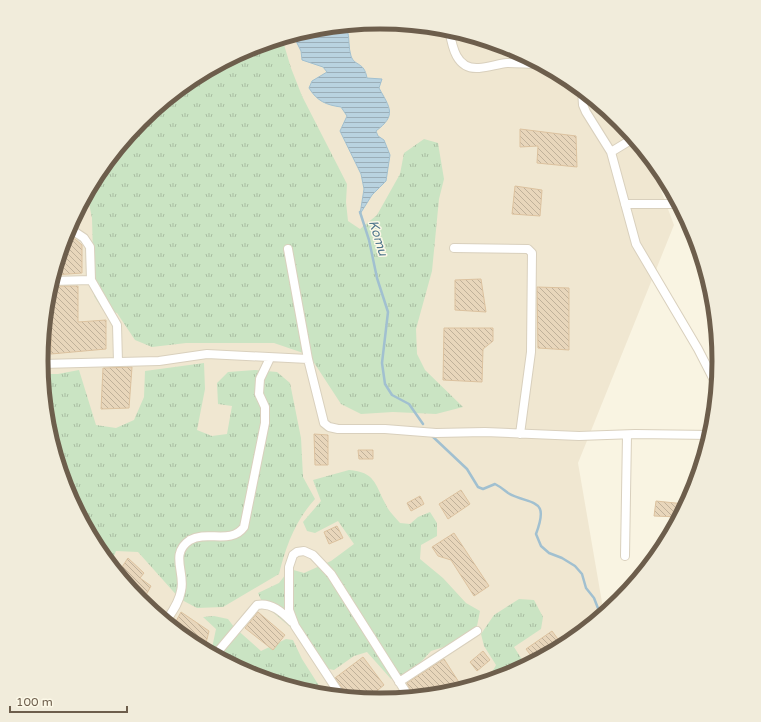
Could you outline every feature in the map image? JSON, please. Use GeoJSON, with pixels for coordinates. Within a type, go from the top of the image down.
{"type":"FeatureCollection","features":[{"type":"Feature","properties":{"kind":"street"},"geometry":{"type":"LineString","coordinates":[[450,36],[453,50],[459,61],[468,67],[478,68],[506,63],[528,64]]}},
{"type":"Feature","properties":{"kind":"street"},"geometry":{"type":"LineString","coordinates":[[583,98],[583,105],[586,112],[611,152],[636,244],[698,349],[712,376]]}},
{"type":"Feature","properties":{"kind":"street"},"geometry":{"type":"LineString","coordinates":[[611,152],[629,141]]}},
{"type":"Feature","properties":{"kind":"street"},"geometry":{"type":"LineString","coordinates":[[625,204],[673,204]]}},
{"type":"Feature","properties":{"kind":"street"},"geometry":{"type":"LineString","coordinates":[[75,232],[84,238],[90,247],[91,280],[117,325],[118,362]]}},
{"type":"Feature","properties":{"kind":"street"},"geometry":{"type":"LineString","coordinates":[[454,248],[528,249],[532,253],[531,352],[520,434]]}},
{"type":"Feature","properties":{"kind":"street"},"geometry":{"type":"LineString","coordinates":[[288,249],[308,359],[324,423],[329,427],[355,430],[385,429],[436,433],[485,432],[579,436],[627,434],[704,435]]}},
{"type":"Feature","properties":{"kind":"street"},"geometry":{"type":"LineString","coordinates":[[59,281],[91,280]]}},
{"type":"Feature","properties":{"kind":"street"},"geometry":{"type":"LineString","coordinates":[[48,364],[159,361],[207,354],[308,359]]}},
{"type":"Feature","properties":{"kind":"street"},"geometry":{"type":"LineString","coordinates":[[169,617],[175,607],[181,591],[182,582],[178,560],[183,548],[190,540],[233,535],[240,533],[244,527],[265,423],[266,406],[259,394],[260,379],[270,358]]}},
{"type":"Feature","properties":{"kind":"street"},"geometry":{"type":"LineString","coordinates":[[625,556],[627,434]]}},
{"type":"Feature","properties":{"kind":"street"},"geometry":{"type":"LineString","coordinates":[[295,626],[289,610],[289,567],[293,555],[297,552],[304,551],[313,555],[337,582],[405,692]]}},
{"type":"Feature","properties":{"kind":"street"},"geometry":{"type":"LineString","coordinates":[[218,651],[257,605],[266,603],[283,613],[295,626],[337,690]]}},
{"type":"Feature","properties":{"kind":"street"},"geometry":{"type":"LineString","coordinates":[[399,682],[477,631]]}},
{"type":"Feature","properties":{"kind":"shaded area"},"geometry":{"type":"Polygon","coordinates":[[[380,29],[424,32],[466,40],[508,54],[546,73],[565,85],[599,111],[630,142],[655,174],[674,225],[578,463],[603,607],[565,637],[527,659],[508,668],[466,682],[445,687],[380,693],[337,690],[295,682],[253,668],[214,649],[162,611],[131,580],[117,563],[104,545],[83,508],[66,468],[60,447],[51,404],[49,383],[48,361],[51,318],[66,254],[93,195],[104,177],[131,142],[162,111],[178,98],[215,73],[234,63],[253,54],[295,40],[316,35],[359,30],[380,29]]]}},
{"type":"Feature","properties":{"kind":"green space"},"geometry":{"type":"Polygon","coordinates":[[[284,44],[302,96],[347,184],[346,202],[348,221],[360,229],[377,215],[400,174],[404,153],[424,139],[438,143],[444,179],[439,199],[432,271],[416,329],[417,354],[425,370],[463,407],[436,414],[393,412],[361,414],[341,404],[309,355],[274,343],[186,343],[152,347],[135,340],[117,313],[103,310],[94,296],[92,218],[89,203],[104,177],[131,142],[162,111],[196,85],[215,73],[253,54],[284,44]]]}},
{"type":"Feature","properties":{"kind":"green space"},"geometry":{"type":"Polygon","coordinates":[[[204,363],[205,389],[197,430],[212,436],[227,434],[232,406],[218,404],[217,383],[228,372],[255,370],[277,372],[290,383],[301,438],[303,477],[315,499],[302,516],[292,534],[279,574],[223,607],[197,608],[180,599],[138,552],[116,551],[113,558],[93,527],[66,468],[55,426],[51,404],[49,374],[58,374],[79,370],[96,425],[116,428],[134,420],[144,397],[145,371],[204,363]]]}},
{"type":"Feature","properties":{"kind":"green space"},"geometry":{"type":"Polygon","coordinates":[[[349,470],[364,473],[373,480],[388,509],[400,523],[410,524],[418,517],[430,512],[437,523],[437,536],[421,545],[420,559],[443,578],[466,603],[480,611],[477,626],[470,634],[447,646],[431,651],[421,662],[404,674],[391,679],[367,652],[354,656],[334,670],[324,668],[315,648],[263,604],[258,593],[279,583],[290,569],[304,573],[331,561],[354,544],[338,521],[315,533],[307,531],[303,522],[321,501],[313,480],[349,470]]]}},
{"type":"Feature","properties":{"kind":"green space"},"geometry":{"type":"Polygon","coordinates":[[[519,599],[534,600],[543,617],[541,629],[514,647],[523,661],[490,674],[496,665],[484,646],[481,634],[494,615],[519,599]]]}},
{"type":"Feature","properties":{"kind":"green space"},"geometry":{"type":"Polygon","coordinates":[[[214,616],[228,619],[234,627],[261,651],[286,639],[293,640],[302,659],[320,688],[295,682],[253,668],[214,649],[212,648],[216,629],[203,617],[214,616]]]}},
{"type":"Feature","properties":{"kind":"water"},"geometry":{"type":"Polygon","coordinates":[[[347,31],[351,56],[355,62],[362,66],[367,78],[382,79],[379,88],[390,111],[387,120],[376,131],[378,136],[384,140],[390,155],[386,181],[372,195],[360,214],[364,189],[361,174],[340,131],[347,116],[341,107],[322,102],[309,88],[312,81],[327,72],[323,67],[302,60],[301,51],[295,40],[316,35],[347,31]]]}},
{"type":"Feature","properties":{"kind":"building"},"geometry":{"type":"Polygon","coordinates":[[[520,129],[576,136],[577,167],[537,163],[538,146],[520,147],[520,129]]]}},
{"type":"Feature","properties":{"kind":"building"},"geometry":{"type":"Polygon","coordinates":[[[515,186],[542,190],[540,216],[512,214],[515,186]]]}},
{"type":"Feature","properties":{"kind":"building"},"geometry":{"type":"Polygon","coordinates":[[[72,239],[75,239],[82,245],[82,273],[60,275],[72,239]]]}},
{"type":"Feature","properties":{"kind":"building"},"geometry":{"type":"Polygon","coordinates":[[[481,279],[486,312],[455,310],[455,280],[481,279]]]}},
{"type":"Feature","properties":{"kind":"building"},"geometry":{"type":"Polygon","coordinates":[[[57,286],[78,286],[78,322],[106,320],[106,349],[51,354],[51,318],[57,286]]]}},
{"type":"Feature","properties":{"kind":"building"},"geometry":{"type":"Polygon","coordinates":[[[537,287],[569,288],[569,350],[538,348],[537,287]]]}},
{"type":"Feature","properties":{"kind":"building"},"geometry":{"type":"Polygon","coordinates":[[[444,328],[493,328],[493,341],[483,349],[482,382],[443,380],[444,328]]]}},
{"type":"Feature","properties":{"kind":"building"},"geometry":{"type":"Polygon","coordinates":[[[132,367],[129,408],[101,409],[103,368],[132,367]]]}},
{"type":"Feature","properties":{"kind":"building"},"geometry":{"type":"Polygon","coordinates":[[[314,434],[328,435],[328,465],[315,465],[314,434]]]}},
{"type":"Feature","properties":{"kind":"building"},"geometry":{"type":"Polygon","coordinates":[[[358,450],[373,450],[373,459],[359,459],[358,450]]]}},
{"type":"Feature","properties":{"kind":"building"},"geometry":{"type":"Polygon","coordinates":[[[461,490],[470,504],[448,519],[439,504],[461,490]]]}},
{"type":"Feature","properties":{"kind":"building"},"geometry":{"type":"Polygon","coordinates":[[[420,496],[424,504],[411,511],[407,503],[420,496]]]}},
{"type":"Feature","properties":{"kind":"building"},"geometry":{"type":"Polygon","coordinates":[[[656,501],[680,503],[673,517],[654,516],[656,501]]]}},
{"type":"Feature","properties":{"kind":"building"},"geometry":{"type":"Polygon","coordinates":[[[337,526],[343,538],[329,544],[324,532],[337,526]]]}},
{"type":"Feature","properties":{"kind":"building"},"geometry":{"type":"Polygon","coordinates":[[[454,533],[489,586],[474,596],[451,560],[438,556],[432,547],[454,533]]]}},
{"type":"Feature","properties":{"kind":"building"},"geometry":{"type":"Polygon","coordinates":[[[128,558],[144,573],[140,578],[151,586],[146,596],[131,580],[121,568],[128,558]]]}},
{"type":"Feature","properties":{"kind":"building"},"geometry":{"type":"Polygon","coordinates":[[[181,612],[209,631],[206,644],[196,637],[176,622],[181,612]]]}},
{"type":"Feature","properties":{"kind":"building"},"geometry":{"type":"Polygon","coordinates":[[[258,612],[285,635],[273,650],[245,628],[258,612]]]}},
{"type":"Feature","properties":{"kind":"building"},"geometry":{"type":"Polygon","coordinates":[[[552,631],[559,641],[532,657],[526,649],[552,631]]]}},
{"type":"Feature","properties":{"kind":"building"},"geometry":{"type":"Polygon","coordinates":[[[483,651],[490,660],[477,671],[470,662],[483,651]]]}},
{"type":"Feature","properties":{"kind":"building"},"geometry":{"type":"Polygon","coordinates":[[[363,657],[384,685],[375,693],[344,691],[335,678],[363,657]]]}},
{"type":"Feature","properties":{"kind":"building"},"geometry":{"type":"Polygon","coordinates":[[[444,659],[460,683],[411,691],[407,683],[444,659]]]}},
{"type":"Feature","properties":{"kind":"waterway","name":"Komu"},"geometry":{"type":"LineString","coordinates":[[360,212],[369,240],[377,278],[388,312],[382,363],[385,384],[392,395],[409,404],[423,424]]}},
{"type":"Feature","properties":{"kind":"waterway","name":"Komu"},"geometry":{"type":"LineString","coordinates":[[431,435],[467,469],[478,487],[483,489],[495,484],[508,493],[536,504],[540,508],[540,522],[536,534],[541,546],[549,553],[562,558],[575,566],[582,574],[586,588],[594,598],[599,611]]}}]}
